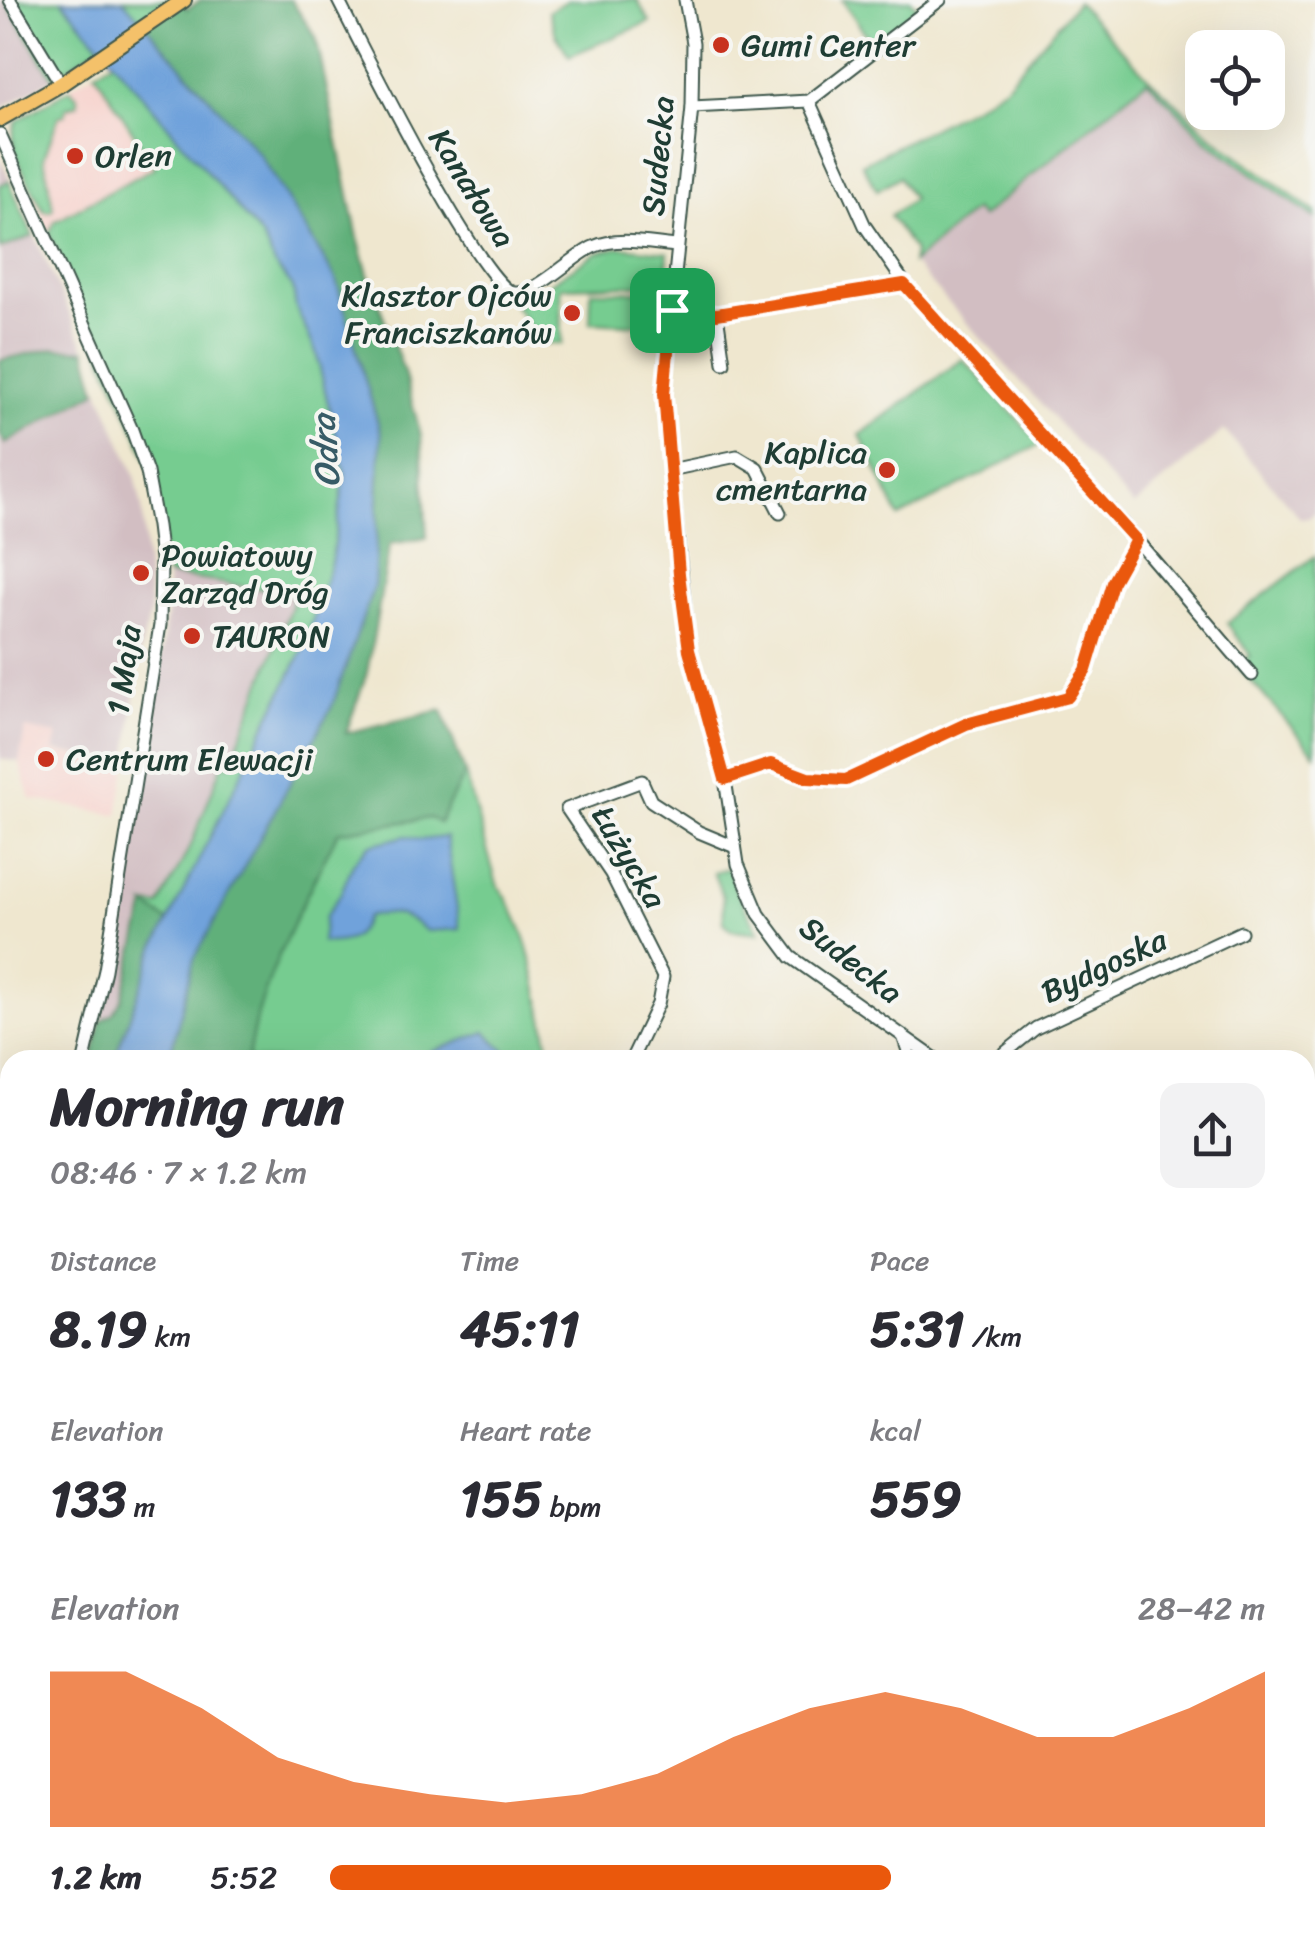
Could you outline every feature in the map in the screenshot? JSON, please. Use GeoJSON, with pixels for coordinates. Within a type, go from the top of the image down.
{"type":"FeatureCollection","features":[{"type":"Feature","properties":{"kind":"main road"},"geometry":{"type":"LineString","coordinates":[[0,120],[61,84],[184,0]]}},
{"type":"Feature","properties":{"kind":"street"},"geometry":{"type":"LineString","coordinates":[[10,0],[61,84]]}},
{"type":"Feature","properties":{"kind":"street","name":"Kanałowa"},"geometry":{"type":"LineString","coordinates":[[338,0],[415,150],[467,235],[500,284],[510,292],[529,289],[594,247],[633,242],[677,246]]}},
{"type":"Feature","properties":{"kind":"street","name":"Sudecka"},"geometry":{"type":"LineString","coordinates":[[685,0],[694,43],[692,107],[664,394],[689,650],[725,779],[738,864],[759,914],[792,957],[923,1050]]}},
{"type":"Feature","properties":{"kind":"street"},"geometry":{"type":"LineString","coordinates":[[692,107],[809,101],[940,0]]}},
{"type":"Feature","properties":{"kind":"street"},"geometry":{"type":"LineString","coordinates":[[809,101],[864,226],[904,284],[1136,540],[1252,675]]}},
{"type":"Feature","properties":{"kind":"street","name":"1 Maja"},"geometry":{"type":"LineString","coordinates":[[0,134],[132,430],[147,472],[161,559],[160,624],[106,970],[86,1050]]}},
{"type":"Feature","properties":{"kind":"street"},"geometry":{"type":"LineString","coordinates":[[672,310],[717,314],[904,284]]}},
{"type":"Feature","properties":{"kind":"street"},"geometry":{"type":"LineString","coordinates":[[717,314],[724,364]]}},
{"type":"Feature","properties":{"kind":"street"},"geometry":{"type":"LineString","coordinates":[[670,470],[737,456],[757,468],[780,512]]}},
{"type":"Feature","properties":{"kind":"street"},"geometry":{"type":"LineString","coordinates":[[725,779],[771,764],[808,778],[846,780],[966,724],[1068,697],[1086,670],[1112,583],[1136,540]]}},
{"type":"Feature","properties":{"kind":"street","name":"Łużycka"},"geometry":{"type":"LineString","coordinates":[[636,1050],[658,1004],[663,976],[611,874],[568,809],[642,781],[650,800],[698,832],[735,847]]}},
{"type":"Feature","properties":{"kind":"street","name":"Bydgoska"},"geometry":{"type":"LineString","coordinates":[[1008,1050],[1036,1028],[1241,932]]}},
{"type":"Feature","properties":{"kind":"street"},"geometry":{"type":"LineString","coordinates":[[903,1036],[908,1050]]}},
{"type":"Feature","properties":{"kind":"shaded area"},"geometry":{"type":"Polygon","coordinates":[[[0,0],[5,0],[53,78],[0,109],[0,0]]]}},
{"type":"Feature","properties":{"kind":"shaded area"},"geometry":{"type":"Polygon","coordinates":[[[95,72],[133,137],[156,167],[79,208],[49,233],[12,144],[12,128],[16,120],[95,72]]]}},
{"type":"Feature","properties":{"kind":"shaded area"},"geometry":{"type":"Polygon","coordinates":[[[1147,80],[1185,119],[1185,130],[1196,130],[1315,218],[1315,512],[1309,518],[1300,518],[1224,430],[1134,506],[912,263],[974,210],[981,217],[1147,80]]]}},
{"type":"Feature","properties":{"kind":"shaded area"},"geometry":{"type":"Polygon","coordinates":[[[0,158],[86,350],[135,475],[142,507],[150,612],[140,653],[127,763],[54,751],[58,735],[25,729],[19,762],[0,759],[0,158]]]}},
{"type":"Feature","properties":{"kind":"shaded area"},"geometry":{"type":"Polygon","coordinates":[[[167,575],[292,593],[292,604],[230,766],[223,764],[122,999],[112,1014],[101,1021],[119,938],[149,751],[167,613],[167,575]]]}},
{"type":"Feature","properties":{"kind":"shaded area"},"geometry":{"type":"Polygon","coordinates":[[[25,728],[58,735],[55,752],[127,763],[118,815],[31,799],[19,762],[25,728]]]}},
{"type":"Feature","properties":{"kind":"green space"},"geometry":{"type":"Polygon","coordinates":[[[5,0],[62,0],[100,46],[53,78],[5,0]]]}},
{"type":"Feature","properties":{"kind":"green space"},"geometry":{"type":"Polygon","coordinates":[[[123,0],[167,0],[139,19],[123,0]]]}},
{"type":"Feature","properties":{"kind":"green space"},"geometry":{"type":"Polygon","coordinates":[[[167,0],[180,0],[187,9],[201,0],[291,0],[316,37],[358,238],[421,435],[427,538],[390,544],[367,673],[346,733],[442,710],[465,773],[439,823],[430,818],[338,832],[272,974],[250,1050],[171,1050],[193,959],[331,706],[374,586],[381,435],[335,277],[259,154],[139,19],[167,0]]]}},
{"type":"Feature","properties":{"kind":"green space"},"geometry":{"type":"Polygon","coordinates":[[[569,0],[637,0],[650,22],[569,56],[556,35],[549,11],[569,0]]]}},
{"type":"Feature","properties":{"kind":"green space"},"geometry":{"type":"Polygon","coordinates":[[[842,0],[911,0],[920,9],[874,46],[842,0]]]}},
{"type":"Feature","properties":{"kind":"green space"},"geometry":{"type":"Polygon","coordinates":[[[1077,2],[1185,111],[1185,119],[1147,80],[981,217],[974,210],[912,263],[914,251],[890,216],[913,199],[899,177],[877,190],[862,164],[1005,86],[1077,2]]]}},
{"type":"Feature","properties":{"kind":"green space"},"geometry":{"type":"Polygon","coordinates":[[[113,61],[262,237],[276,266],[293,287],[296,307],[316,352],[345,475],[331,563],[305,645],[169,922],[146,905],[159,906],[191,845],[223,763],[230,765],[292,604],[292,593],[167,575],[152,470],[49,233],[55,221],[155,167],[95,72],[113,61]]]}},
{"type":"Feature","properties":{"kind":"green space"},"geometry":{"type":"Polygon","coordinates":[[[70,89],[78,97],[78,104],[66,108],[65,115],[59,116],[44,157],[53,208],[44,211],[16,154],[14,131],[17,121],[70,89]]]}},
{"type":"Feature","properties":{"kind":"green space"},"geometry":{"type":"Polygon","coordinates":[[[1196,130],[1205,130],[1315,212],[1315,218],[1196,130]]]}},
{"type":"Feature","properties":{"kind":"green space"},"geometry":{"type":"Polygon","coordinates":[[[9,181],[33,236],[0,249],[0,185],[9,181]]]}},
{"type":"Feature","properties":{"kind":"green space"},"geometry":{"type":"Polygon","coordinates":[[[620,247],[668,252],[666,284],[561,287],[562,344],[541,343],[515,306],[596,253],[620,247]]]}},
{"type":"Feature","properties":{"kind":"green space"},"geometry":{"type":"Polygon","coordinates":[[[591,291],[646,291],[643,325],[590,322],[591,291]]]}},
{"type":"Feature","properties":{"kind":"green space"},"geometry":{"type":"Polygon","coordinates":[[[54,348],[86,350],[97,391],[5,444],[0,434],[0,360],[54,348]]]}},
{"type":"Feature","properties":{"kind":"green space"},"geometry":{"type":"Polygon","coordinates":[[[963,359],[1041,444],[899,517],[860,435],[963,359]]]}},
{"type":"Feature","properties":{"kind":"green space"},"geometry":{"type":"Polygon","coordinates":[[[1315,556],[1315,754],[1238,666],[1250,655],[1227,623],[1315,556]]]}},
{"type":"Feature","properties":{"kind":"green space"},"geometry":{"type":"Polygon","coordinates":[[[465,773],[497,884],[528,946],[550,1050],[250,1050],[272,974],[338,831],[430,818],[439,822],[465,773]]]}},
{"type":"Feature","properties":{"kind":"green space"},"geometry":{"type":"Polygon","coordinates":[[[729,868],[734,886],[759,933],[732,930],[724,923],[723,897],[713,872],[729,868]]]}},
{"type":"Feature","properties":{"kind":"green space"},"geometry":{"type":"Polygon","coordinates":[[[146,905],[169,922],[154,950],[118,1050],[94,1050],[101,1021],[112,1014],[122,999],[146,905]]]}},
{"type":"Feature","properties":{"kind":"water"},"geometry":{"type":"Polygon","coordinates":[[[62,0],[123,0],[259,154],[335,277],[381,434],[374,586],[332,706],[194,959],[171,1050],[118,1050],[154,950],[305,646],[331,563],[345,475],[316,352],[296,307],[293,287],[276,266],[262,237],[62,0]]]}},
{"type":"Feature","properties":{"kind":"water"},"geometry":{"type":"Polygon","coordinates":[[[406,836],[421,840],[446,837],[460,929],[427,931],[406,917],[384,914],[367,917],[350,939],[322,942],[325,917],[353,864],[369,845],[406,836]]]}},
{"type":"Feature","properties":{"kind":"water"},"geometry":{"type":"Polygon","coordinates":[[[486,1032],[505,1050],[436,1050],[486,1032]]]}},
{"type":"Feature","properties":{"kind":"place","name":"Gumi Center"},"geometry":{"type":"Point","coordinates":[721,45]}},
{"type":"Feature","properties":{"kind":"place","name":"Orlen"},"geometry":{"type":"Point","coordinates":[75,156]}},
{"type":"Feature","properties":{"kind":"place","name":"Klasztor Ojców Franciszkanów"},"geometry":{"type":"Point","coordinates":[572,313]}},
{"type":"Feature","properties":{"kind":"place","name":"Kaplica cmentarna"},"geometry":{"type":"Point","coordinates":[887,470]}},
{"type":"Feature","properties":{"kind":"place","name":"Powiatowy Zarząd Dróg"},"geometry":{"type":"Point","coordinates":[141,573]}},
{"type":"Feature","properties":{"kind":"place","name":"TAURON"},"geometry":{"type":"Point","coordinates":[192,636]}},
{"type":"Feature","properties":{"kind":"place","name":"Centrum Elewacji"},"geometry":{"type":"Point","coordinates":[46,759]}},
{"type":"Feature","properties":{"kind":"route"},"geometry":{"type":"LineString","coordinates":[[904,284],[1136,540],[1112,583],[1086,670],[1076,690],[1068,697],[966,724],[846,780],[808,778],[771,764],[725,779],[689,650],[679,574],[664,394],[672,310],[717,314],[904,284]]}},
{"type":"Feature","properties":{"kind":"water label","name":"Odra"},"geometry":{"type":"Point","coordinates":[325,451]}}]}
